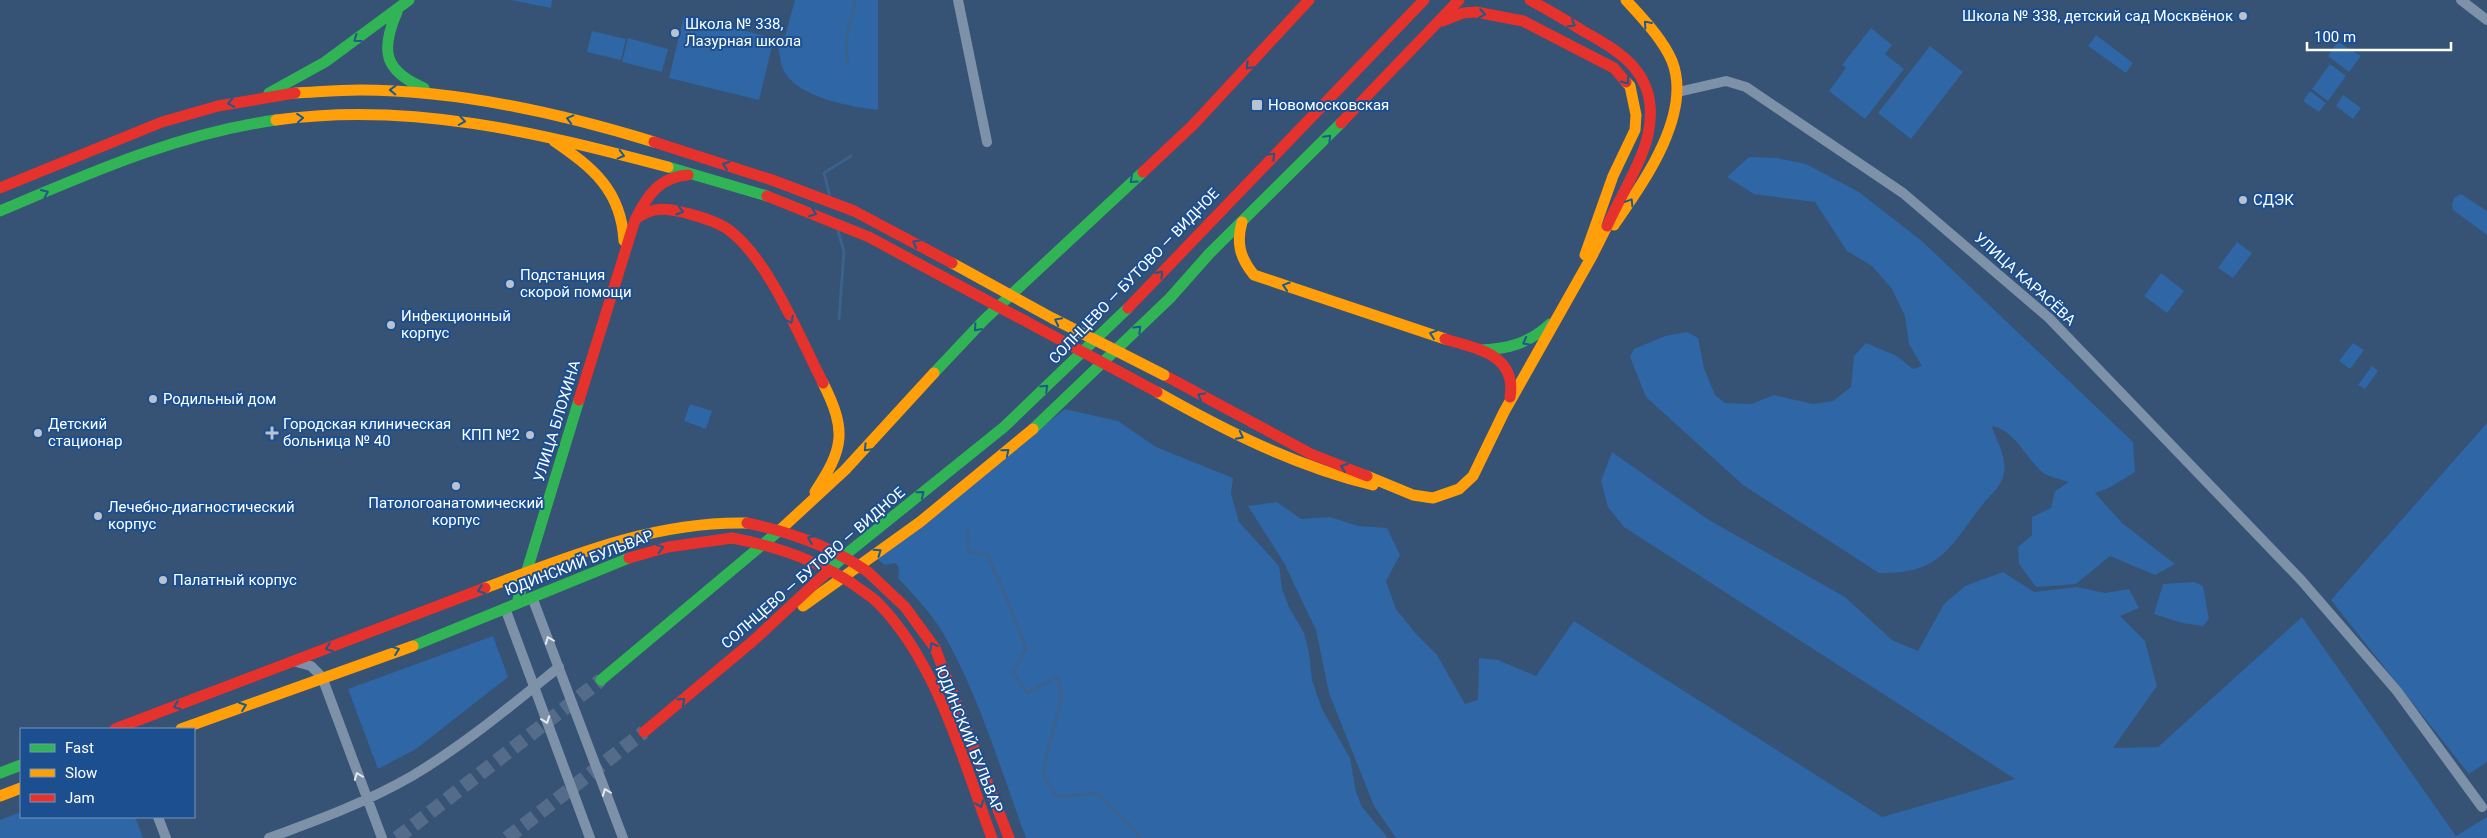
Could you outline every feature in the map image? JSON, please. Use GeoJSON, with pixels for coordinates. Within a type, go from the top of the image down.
{"type":"FeatureCollection","features":[{"type":"Feature","properties":{"kind":"main road"},"geometry":{"type":"LineString","coordinates":[[254,99],[311,72],[397,11],[409,0]]}},
{"type":"Feature","properties":{"kind":"main road"},"geometry":{"type":"LineString","coordinates":[[1282,31],[1302,0]]}},
{"type":"Feature","properties":{"kind":"main road"},"geometry":{"type":"LineString","coordinates":[[601,680],[801,513],[887,428],[984,320],[1193,124],[1282,31],[1308,0]]}},
{"type":"Feature","properties":{"kind":"main road","name":"СОЛНЦЕВО — БУТОВО — ВИДНОЕ"},"geometry":{"type":"LineString","coordinates":[[644,732],[754,641],[850,551],[1004,427],[1111,326],[1424,0]]}},
{"type":"Feature","properties":{"kind":"main road"},"geometry":{"type":"LineString","coordinates":[[754,641],[920,522],[1028,434],[1170,298],[1242,220],[1306,160],[1459,0]]}},
{"type":"Feature","properties":{"kind":"main road"},"geometry":{"type":"LineString","coordinates":[[0,212],[166,145],[201,134],[247,124],[319,116],[404,114],[457,120],[547,136],[700,175],[767,196],[831,220],[869,237],[1157,392],[1273,452],[1307,466],[1363,483],[1433,498],[1459,489],[1474,476],[1508,405],[1563,311],[1592,256],[1640,156],[1648,135],[1650,112],[1648,96],[1640,75],[1628,59],[1614,48],[1530,0]]}},
{"type":"Feature","properties":{"kind":"main road"},"geometry":{"type":"LineString","coordinates":[[1592,256],[1630,202],[1668,130],[1672,122],[1678,92],[1670,58],[1655,33],[1626,0]]}},
{"type":"Feature","properties":{"kind":"main road"},"geometry":{"type":"LineString","coordinates":[[397,11],[386,40],[390,64],[406,81],[437,93]]}},
{"type":"Feature","properties":{"kind":"main road"},"geometry":{"type":"LineString","coordinates":[[1436,25],[1463,13],[1476,12],[1523,21],[1614,68],[1630,86],[1636,115],[1635,130],[1613,176],[1570,297]]}},
{"type":"Feature","properties":{"kind":"main road"},"geometry":{"type":"LineString","coordinates":[[0,188],[159,124],[211,108],[254,99],[357,90],[437,93],[507,104],[570,118],[772,180],[846,208],[891,229],[1052,318],[1164,375],[1311,454],[1405,492]]}},
{"type":"Feature","properties":{"kind":"main road"},"geometry":{"type":"LineString","coordinates":[[547,136],[592,169],[610,190],[619,206],[623,223],[624,246]]}},
{"type":"Feature","properties":{"kind":"main road"},"geometry":{"type":"LineString","coordinates":[[624,246],[645,198],[656,185],[674,176],[700,175]]}},
{"type":"Feature","properties":{"kind":"main road"},"geometry":{"type":"LineString","coordinates":[[635,219],[649,209],[664,208],[714,222],[730,230],[748,247],[765,271],[831,399],[839,421],[841,438],[838,453],[801,513]]}},
{"type":"Feature","properties":{"kind":"main road"},"geometry":{"type":"LineString","coordinates":[[1242,220],[1237,236],[1238,246],[1241,258],[1254,275],[1479,350],[1507,367],[1512,375],[1513,385],[1508,405]]}},
{"type":"Feature","properties":{"kind":"main road","name":"УЛИЦА БЛОХИНА"},"geometry":{"type":"LineString","coordinates":[[517,603],[624,246]]}},
{"type":"Feature","properties":{"kind":"main road"},"geometry":{"type":"LineString","coordinates":[[1479,350],[1517,347],[1528,342],[1563,311]]}},
{"type":"Feature","properties":{"kind":"main road","name":"ЮДИНСКИЙ БУЛЬВАР"},"geometry":{"type":"LineString","coordinates":[[118,728],[554,562],[656,530],[692,524],[746,522],[800,535],[823,544],[868,572],[893,592],[918,621],[935,648],[1009,838]]}},
{"type":"Feature","properties":{"kind":"main road","name":"ЮДИНСКИЙ БУЛЬВАР"},"geometry":{"type":"LineString","coordinates":[[184,728],[505,608],[615,563],[664,546],[706,539],[732,538],[764,543],[804,556],[836,572],[878,603],[903,631],[921,659],[940,699],[992,838]]}},
{"type":"Feature","properties":{"kind":"main road"},"geometry":{"type":"LineString","coordinates":[[0,773],[20,765]]}},
{"type":"Feature","properties":{"kind":"main road"},"geometry":{"type":"LineString","coordinates":[[0,796],[20,788]]}},
{"type":"Feature","properties":{"kind":"street"},"geometry":{"type":"LineString","coordinates":[[958,0],[987,142]]}},
{"type":"Feature","properties":{"kind":"street"},"geometry":{"type":"LineString","coordinates":[[2461,0],[2487,20]]}},
{"type":"Feature","properties":{"kind":"street","name":"УЛИЦА КАРАСЁВА"},"geometry":{"type":"LineString","coordinates":[[1678,92],[1716,82],[1737,83],[1903,193],[2049,318],[2301,580],[2397,692],[2482,806]]}},
{"type":"Feature","properties":{"kind":"street"},"geometry":{"type":"LineString","coordinates":[[532,597],[623,838]]}},
{"type":"Feature","properties":{"kind":"street"},"geometry":{"type":"LineString","coordinates":[[505,608],[590,838]]}},
{"type":"Feature","properties":{"kind":"street"},"geometry":{"type":"LineString","coordinates":[[294,662],[311,666],[322,677],[382,838]]}},
{"type":"Feature","properties":{"kind":"street"},"geometry":{"type":"LineString","coordinates":[[269,838],[367,799],[412,776],[451,750],[559,667]]}},
{"type":"Feature","properties":{"kind":"street"},"geometry":{"type":"LineString","coordinates":[[158,818],[166,838]]}},
{"type":"Feature","properties":{"kind":"shaded area"},"geometry":{"type":"Polygon","coordinates":[[[511,0],[552,0],[551,8],[511,0]]]}},
{"type":"Feature","properties":{"kind":"shaded area"},"geometry":{"type":"Polygon","coordinates":[[[795,0],[878,0],[878,110],[841,104],[814,95],[792,82],[785,73],[777,39],[785,36],[795,0]]]}},
{"type":"Feature","properties":{"kind":"shaded area"},"geometry":{"type":"Polygon","coordinates":[[[684,16],[774,38],[759,100],[669,78],[684,16]]]}},
{"type":"Feature","properties":{"kind":"shaded area"},"geometry":{"type":"Polygon","coordinates":[[[1871,28],[1892,45],[1885,54],[1904,69],[1865,119],[1829,91],[1846,68],[1842,65],[1871,28]]]}},
{"type":"Feature","properties":{"kind":"shaded area"},"geometry":{"type":"Polygon","coordinates":[[[592,31],[626,39],[621,60],[587,52],[592,31]]]}},
{"type":"Feature","properties":{"kind":"shaded area"},"geometry":{"type":"Polygon","coordinates":[[[2096,35],[2133,63],[2126,73],[2088,46],[2096,35]]]}},
{"type":"Feature","properties":{"kind":"shaded area"},"geometry":{"type":"Polygon","coordinates":[[[628,38],[668,49],[662,72],[622,62],[628,38]]]}},
{"type":"Feature","properties":{"kind":"shaded area"},"geometry":{"type":"Polygon","coordinates":[[[2340,43],[2361,56],[2349,72],[2328,56],[2336,44],[2340,43]]]}},
{"type":"Feature","properties":{"kind":"shaded area"},"geometry":{"type":"Polygon","coordinates":[[[1930,46],[1963,72],[1911,139],[1878,113],[1930,46]]]}},
{"type":"Feature","properties":{"kind":"shaded area"},"geometry":{"type":"Polygon","coordinates":[[[2330,64],[2346,76],[2328,101],[2312,89],[2330,64]]]}},
{"type":"Feature","properties":{"kind":"shaded area"},"geometry":{"type":"Polygon","coordinates":[[[2310,91],[2326,103],[2319,112],[2303,101],[2310,91]]]}},
{"type":"Feature","properties":{"kind":"shaded area"},"geometry":{"type":"Polygon","coordinates":[[[2343,95],[2361,108],[2353,119],[2336,106],[2343,95]]]}},
{"type":"Feature","properties":{"kind":"shaded area"},"geometry":{"type":"Polygon","coordinates":[[[1749,157],[1777,158],[1806,164],[1859,192],[1923,242],[2133,442],[2135,472],[2109,488],[2095,493],[2122,523],[2175,564],[2155,575],[2110,556],[2076,584],[2036,587],[2019,564],[2018,547],[2032,535],[2032,517],[2051,508],[2055,491],[2069,482],[2049,476],[2043,472],[2013,438],[2000,428],[1992,426],[2003,455],[2005,467],[2003,478],[1996,490],[1942,555],[1917,569],[1879,573],[1743,485],[1646,397],[1630,357],[1634,349],[1665,336],[1687,332],[1698,338],[1704,368],[1715,395],[1725,403],[1751,404],[1774,395],[1813,404],[1833,401],[1851,387],[1854,356],[1866,343],[1897,356],[1913,369],[1922,366],[1909,344],[1905,316],[1892,289],[1872,266],[1847,251],[1815,202],[1754,194],[1727,177],[1749,157]]]}},
{"type":"Feature","properties":{"kind":"shaded area"},"geometry":{"type":"Polygon","coordinates":[[[2461,194],[2487,211],[2487,235],[2453,210],[2454,198],[2461,194]]]}},
{"type":"Feature","properties":{"kind":"shaded area"},"geometry":{"type":"Polygon","coordinates":[[[2237,242],[2252,253],[2233,278],[2218,268],[2237,242]]]}},
{"type":"Feature","properties":{"kind":"shaded area"},"geometry":{"type":"Polygon","coordinates":[[[2161,273],[2184,291],[2167,313],[2144,296],[2161,273]]]}},
{"type":"Feature","properties":{"kind":"shaded area"},"geometry":{"type":"Polygon","coordinates":[[[2353,343],[2364,350],[2350,369],[2339,361],[2353,343]]]}},
{"type":"Feature","properties":{"kind":"shaded area"},"geometry":{"type":"Polygon","coordinates":[[[2372,366],[2378,371],[2365,389],[2358,385],[2372,366]]]}},
{"type":"Feature","properties":{"kind":"shaded area"},"geometry":{"type":"Polygon","coordinates":[[[690,404],[712,411],[706,429],[684,421],[690,404]]]}},
{"type":"Feature","properties":{"kind":"shaded area"},"geometry":{"type":"Polygon","coordinates":[[[1065,409],[1118,421],[1156,447],[1233,478],[1231,494],[1239,522],[1279,566],[1282,589],[1289,607],[1304,633],[1309,653],[1312,680],[1322,709],[1350,758],[1356,792],[1362,807],[1388,838],[1026,838],[978,707],[956,657],[933,618],[898,578],[898,566],[895,563],[885,565],[876,558],[1065,409]]]}},
{"type":"Feature","properties":{"kind":"shaded area"},"geometry":{"type":"Polygon","coordinates":[[[2487,423],[2487,762],[2469,774],[2331,600],[2487,423]]]}},
{"type":"Feature","properties":{"kind":"shaded area"},"geometry":{"type":"Polygon","coordinates":[[[1612,452],[1709,520],[1845,597],[1892,640],[1918,651],[1944,604],[1965,586],[2003,572],[2034,592],[2077,587],[2105,593],[2129,589],[2139,608],[2120,616],[2145,641],[2157,686],[2113,748],[2158,747],[2302,617],[2456,836],[2487,817],[2487,838],[1396,838],[1374,806],[1329,693],[1316,630],[1284,563],[1248,506],[1277,502],[1301,519],[1330,517],[1358,526],[1387,528],[1400,555],[1386,581],[1396,609],[1416,634],[1437,655],[1465,704],[1478,700],[1479,658],[1498,660],[1536,676],[1574,621],[1882,817],[2015,779],[1624,527],[1608,507],[1601,481],[1612,452]]]}},
{"type":"Feature","properties":{"kind":"shaded area"},"geometry":{"type":"Polygon","coordinates":[[[2194,582],[2203,586],[2209,619],[2203,626],[2182,623],[2154,614],[2163,584],[2194,582]]]}},
{"type":"Feature","properties":{"kind":"shaded area"},"geometry":{"type":"Polygon","coordinates":[[[493,636],[508,677],[416,749],[378,769],[348,689],[493,636]]]}},
{"type":"Feature","properties":{"kind":"shaded area"},"geometry":{"type":"Polygon","coordinates":[[[20,812],[20,818],[135,818],[143,838],[0,838],[0,820],[20,812]]]}},
{"type":"Feature","properties":{"kind":"waterway"},"geometry":{"type":"LineString","coordinates":[[848,66],[846,39],[854,12],[854,0]]}},
{"type":"Feature","properties":{"kind":"waterway"},"geometry":{"type":"LineString","coordinates":[[830,197],[824,173],[851,156]]}},
{"type":"Feature","properties":{"kind":"waterway"},"geometry":{"type":"LineString","coordinates":[[837,227],[844,252],[839,319]]}},
{"type":"Feature","properties":{"kind":"waterway"},"geometry":{"type":"LineString","coordinates":[[967,529],[969,551],[987,555],[1000,582],[1026,648],[1013,672],[1027,693],[1057,677],[1062,696],[1047,754],[1044,776],[1057,797],[1097,793],[1136,831],[1139,838]]}},
{"type":"Feature","properties":{"kind":"tunnel"},"geometry":{"type":"LineString","coordinates":[[397,838],[601,680]]}},
{"type":"Feature","properties":{"kind":"tunnel"},"geometry":{"type":"LineString","coordinates":[[507,838],[644,732]]}},
{"type":"Feature","properties":{"kind":"traffic: fast"},"geometry":{"type":"LineString","coordinates":[[269,93],[325,62],[409,0]]}},
{"type":"Feature","properties":{"kind":"traffic: fast"},"geometry":{"type":"LineString","coordinates":[[397,12],[388,38],[389,58],[393,67],[401,74],[424,88]]}},
{"type":"Feature","properties":{"kind":"traffic: fast"},"geometry":{"type":"LineString","coordinates":[[0,211],[135,156],[239,126],[276,120]]}},
{"type":"Feature","properties":{"kind":"traffic: fast"},"geometry":{"type":"LineString","coordinates":[[1033,429],[1170,298],[1209,254],[1341,123]]}},
{"type":"Feature","properties":{"kind":"traffic: fast"},"geometry":{"type":"LineString","coordinates":[[668,167],[767,196]]}},
{"type":"Feature","properties":{"kind":"traffic: fast"},"geometry":{"type":"LineString","coordinates":[[934,373],[984,320],[1143,172]]}},
{"type":"Feature","properties":{"kind":"traffic: fast"},"geometry":{"type":"LineString","coordinates":[[825,574],[850,551],[1004,427],[1128,308]]}},
{"type":"Feature","properties":{"kind":"traffic: fast"},"geometry":{"type":"LineString","coordinates":[[1481,350],[1518,344],[1534,336],[1550,324]]}},
{"type":"Feature","properties":{"kind":"traffic: fast"},"geometry":{"type":"LineString","coordinates":[[517,603],[579,400]]}},
{"type":"Feature","properties":{"kind":"traffic: fast"},"geometry":{"type":"LineString","coordinates":[[601,680],[780,530]]}},
{"type":"Feature","properties":{"kind":"traffic: fast"},"geometry":{"type":"LineString","coordinates":[[413,646],[629,558]]}},
{"type":"Feature","properties":{"kind":"traffic: fast"},"geometry":{"type":"LineString","coordinates":[[0,773],[20,765]]}},
{"type":"Feature","properties":{"kind":"traffic: slow"},"geometry":{"type":"LineString","coordinates":[[1614,225],[1651,169],[1671,125],[1676,103],[1677,82],[1672,61],[1658,37],[1626,0]]}},
{"type":"Feature","properties":{"kind":"traffic: slow"},"geometry":{"type":"LineString","coordinates":[[1585,255],[1613,176],[1635,130],[1636,115],[1630,86],[1626,82]]}},
{"type":"Feature","properties":{"kind":"traffic: slow"},"geometry":{"type":"LineString","coordinates":[[295,93],[352,90],[397,91],[472,99],[546,113],[654,142]]}},
{"type":"Feature","properties":{"kind":"traffic: slow"},"geometry":{"type":"LineString","coordinates":[[276,120],[326,115],[376,115],[425,118],[523,132],[668,167]]}},
{"type":"Feature","properties":{"kind":"traffic: slow"},"geometry":{"type":"LineString","coordinates":[[554,141],[592,171],[611,194],[622,223],[624,241]]}},
{"type":"Feature","properties":{"kind":"traffic: slow"},"geometry":{"type":"LineString","coordinates":[[1242,222],[1239,237],[1240,250],[1245,262],[1254,275],[1445,339]]}},
{"type":"Feature","properties":{"kind":"traffic: slow"},"geometry":{"type":"LineString","coordinates":[[1367,476],[1413,495],[1433,498],[1459,489],[1473,476],[1504,412],[1607,226]]}},
{"type":"Feature","properties":{"kind":"traffic: slow"},"geometry":{"type":"LineString","coordinates":[[952,263],[1052,318],[1164,375]]}},
{"type":"Feature","properties":{"kind":"traffic: slow"},"geometry":{"type":"LineString","coordinates":[[780,530],[845,470],[934,373]]}},
{"type":"Feature","properties":{"kind":"traffic: slow"},"geometry":{"type":"LineString","coordinates":[[815,492],[832,463],[839,439],[836,414],[823,383]]}},
{"type":"Feature","properties":{"kind":"traffic: slow"},"geometry":{"type":"LineString","coordinates":[[1157,392],[1235,434],[1289,458],[1373,485]]}},
{"type":"Feature","properties":{"kind":"traffic: slow"},"geometry":{"type":"LineString","coordinates":[[803,606],[920,522],[1033,429]]}},
{"type":"Feature","properties":{"kind":"traffic: slow"},"geometry":{"type":"LineString","coordinates":[[485,588],[581,553],[646,534],[713,524],[747,523]]}},
{"type":"Feature","properties":{"kind":"traffic: slow"},"geometry":{"type":"LineString","coordinates":[[184,728],[413,646]]}},
{"type":"Feature","properties":{"kind":"traffic: slow"},"geometry":{"type":"LineString","coordinates":[[0,796],[20,788]]}},
{"type":"Feature","properties":{"kind":"traffic: jam"},"geometry":{"type":"LineString","coordinates":[[1143,172],[1193,125],[1309,0]]}},
{"type":"Feature","properties":{"kind":"traffic: jam"},"geometry":{"type":"LineString","coordinates":[[1128,308],[1424,0]]}},
{"type":"Feature","properties":{"kind":"traffic: jam"},"geometry":{"type":"LineString","coordinates":[[1341,123],[1459,0]]}},
{"type":"Feature","properties":{"kind":"traffic: jam"},"geometry":{"type":"LineString","coordinates":[[1530,0],[1613,49],[1626,59],[1644,83],[1649,98],[1648,135],[1636,169],[1607,226]]}},
{"type":"Feature","properties":{"kind":"traffic: jam"},"geometry":{"type":"LineString","coordinates":[[1443,21],[1463,13],[1476,12],[1523,21],[1614,68],[1626,82]]}},
{"type":"Feature","properties":{"kind":"traffic: jam"},"geometry":{"type":"LineString","coordinates":[[0,188],[162,122],[218,106],[295,93]]}},
{"type":"Feature","properties":{"kind":"traffic: jam"},"geometry":{"type":"LineString","coordinates":[[654,142],[772,180]]}},
{"type":"Feature","properties":{"kind":"traffic: jam"},"geometry":{"type":"LineString","coordinates":[[579,400],[635,220],[644,203],[655,189],[669,180],[688,175]]}},
{"type":"Feature","properties":{"kind":"traffic: jam"},"geometry":{"type":"LineString","coordinates":[[772,180],[854,211],[952,263]]}},
{"type":"Feature","properties":{"kind":"traffic: jam"},"geometry":{"type":"LineString","coordinates":[[767,196],[869,237],[1157,392]]}},
{"type":"Feature","properties":{"kind":"traffic: jam"},"geometry":{"type":"LineString","coordinates":[[636,219],[654,210],[673,210],[719,224],[744,243],[757,260],[782,301],[823,383]]}},
{"type":"Feature","properties":{"kind":"traffic: jam"},"geometry":{"type":"LineString","coordinates":[[1445,339],[1481,350],[1501,362],[1507,371],[1511,383],[1510,397]]}},
{"type":"Feature","properties":{"kind":"traffic: jam"},"geometry":{"type":"LineString","coordinates":[[1164,375],[1311,454],[1367,476]]}},
{"type":"Feature","properties":{"kind":"traffic: jam"},"geometry":{"type":"LineString","coordinates":[[747,523],[779,531],[825,547],[868,572]]}},
{"type":"Feature","properties":{"kind":"traffic: jam"},"geometry":{"type":"LineString","coordinates":[[629,558],[668,547],[732,538]]}},
{"type":"Feature","properties":{"kind":"traffic: jam"},"geometry":{"type":"LineString","coordinates":[[732,538],[780,549],[824,567],[853,584]]}},
{"type":"Feature","properties":{"kind":"traffic: jam"},"geometry":{"type":"LineString","coordinates":[[868,572],[905,607],[935,648],[1009,838]]}},
{"type":"Feature","properties":{"kind":"traffic: jam"},"geometry":{"type":"LineString","coordinates":[[644,732],[753,641],[825,574]]}},
{"type":"Feature","properties":{"kind":"traffic: jam"},"geometry":{"type":"LineString","coordinates":[[853,584],[880,605],[900,629],[918,656],[947,715],[992,838]]}},
{"type":"Feature","properties":{"kind":"traffic: jam"},"geometry":{"type":"LineString","coordinates":[[118,728],[485,588]]}},
{"type":"Feature","properties":{"kind":"place","name":"Школа № 338, детский сад Москвёнок"},"geometry":{"type":"Point","coordinates":[2243,16]}},
{"type":"Feature","properties":{"kind":"place","name":"Школа № 338, Лазурная школа"},"geometry":{"type":"Point","coordinates":[675,33]}},
{"type":"Feature","properties":{"kind":"place","name":"Новомосковская"},"geometry":{"type":"Point","coordinates":[1257,105]}},
{"type":"Feature","properties":{"kind":"place","name":"СДЭК"},"geometry":{"type":"Point","coordinates":[2243,200]}},
{"type":"Feature","properties":{"kind":"place","name":"Подстанция скорой помощи"},"geometry":{"type":"Point","coordinates":[510,284]}},
{"type":"Feature","properties":{"kind":"place","name":"Инфекционный корпус"},"geometry":{"type":"Point","coordinates":[391,325]}},
{"type":"Feature","properties":{"kind":"place","name":"Родильный дом"},"geometry":{"type":"Point","coordinates":[153,399]}},
{"type":"Feature","properties":{"kind":"place","name":"Детский стационар"},"geometry":{"type":"Point","coordinates":[38,433]}},
{"type":"Feature","properties":{"kind":"place","name":"Городская клиническая больница № 40"},"geometry":{"type":"Point","coordinates":[272,433]}},
{"type":"Feature","properties":{"kind":"place","name":"КПП №2"},"geometry":{"type":"Point","coordinates":[530,435]}},
{"type":"Feature","properties":{"kind":"place","name":"Патологоанатомический корпус"},"geometry":{"type":"Point","coordinates":[456,486]}},
{"type":"Feature","properties":{"kind":"place","name":"Лечебно-диагностический корпус"},"geometry":{"type":"Point","coordinates":[98,516]}},
{"type":"Feature","properties":{"kind":"place","name":"Палатный корпус"},"geometry":{"type":"Point","coordinates":[163,580]}}]}
